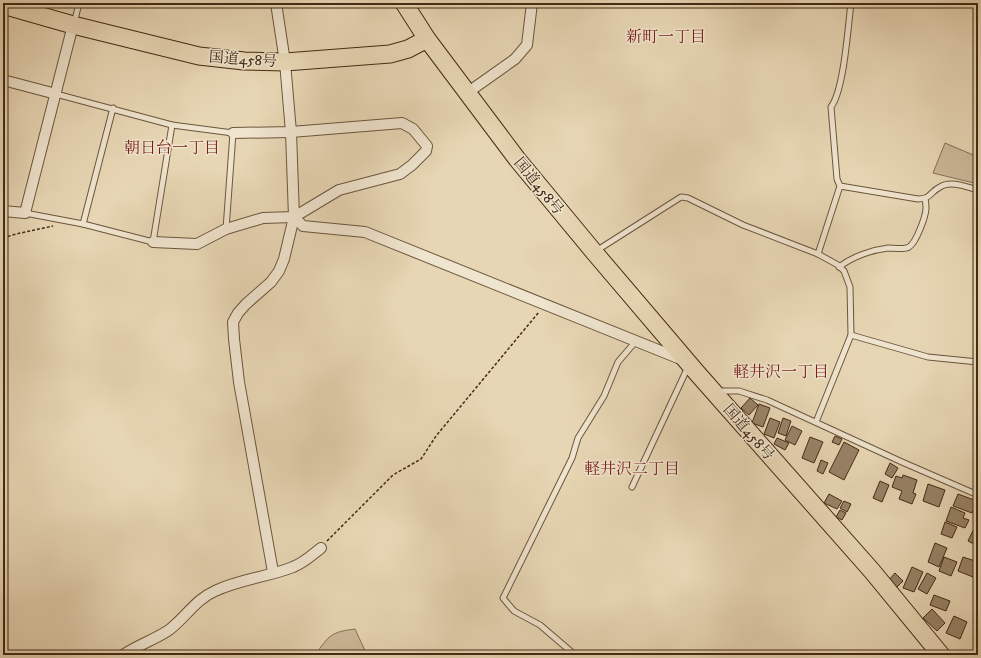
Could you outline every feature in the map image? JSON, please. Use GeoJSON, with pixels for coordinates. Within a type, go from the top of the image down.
{"type":"FeatureCollection","features":[{"type":"Feature","properties":{"kind":"main road"},"geometry":{"type":"LineString","coordinates":[[404,3],[427,39]]}},
{"type":"Feature","properties":{"kind":"main road","name":"国道458号"},"geometry":{"type":"LineString","coordinates":[[3,5],[73,25],[199,56],[244,62],[285,62],[390,54],[408,49],[427,39],[516,159],[688,363],[872,571],[941,655]]}},
{"type":"Feature","properties":{"kind":"street"},"geometry":{"type":"LineString","coordinates":[[273,572],[239,382],[234,339],[234,322],[238,313],[246,304],[271,282],[279,272],[284,259],[294,217],[285,62],[276,3]]}},
{"type":"Feature","properties":{"kind":"street"},"geometry":{"type":"LineString","coordinates":[[467,93],[515,59],[527,46],[532,3]]}},
{"type":"Feature","properties":{"kind":"street"},"geometry":{"type":"LineString","coordinates":[[3,211],[25,213],[73,25]]}},
{"type":"Feature","properties":{"kind":"street"},"geometry":{"type":"LineString","coordinates":[[3,80],[56,94]]}},
{"type":"Feature","properties":{"kind":"street"},"geometry":{"type":"LineString","coordinates":[[153,242],[197,244],[226,229],[263,218],[294,217],[339,190],[400,174],[412,165],[426,151],[428,146],[414,129],[402,123],[290,132],[233,134]]}},
{"type":"Feature","properties":{"kind":"street"},"geometry":{"type":"LineString","coordinates":[[294,217],[303,226],[365,232],[636,340],[688,363]]}},
{"type":"Feature","properties":{"kind":"street"},"geometry":{"type":"LineString","coordinates":[[123,655],[155,639],[170,629],[204,596],[216,590],[294,567],[308,559],[321,548]]}},
{"type":"Feature","properties":{"kind":"lane"},"geometry":{"type":"LineString","coordinates":[[73,25],[79,3]]}},
{"type":"Feature","properties":{"kind":"lane"},"geometry":{"type":"LineString","coordinates":[[818,254],[840,186],[837,179],[831,107],[836,101],[851,3]]}},
{"type":"Feature","properties":{"kind":"lane"},"geometry":{"type":"LineString","coordinates":[[3,51],[3,58]]}},
{"type":"Feature","properties":{"kind":"lane"},"geometry":{"type":"LineString","coordinates":[[56,94],[172,124],[233,134],[226,229]]}},
{"type":"Feature","properties":{"kind":"lane"},"geometry":{"type":"LineString","coordinates":[[84,224],[113,108]]}},
{"type":"Feature","properties":{"kind":"lane"},"geometry":{"type":"LineString","coordinates":[[25,213],[84,224],[153,242],[172,124]]}},
{"type":"Feature","properties":{"kind":"lane"},"geometry":{"type":"LineString","coordinates":[[840,186],[918,199],[925,199],[938,187],[945,185],[953,184],[978,190]]}},
{"type":"Feature","properties":{"kind":"lane"},"geometry":{"type":"LineString","coordinates":[[594,252],[682,197],[688,198],[743,225],[818,254],[839,267],[844,271],[850,287],[852,335],[816,422]]}},
{"type":"Feature","properties":{"kind":"lane"},"geometry":{"type":"LineString","coordinates":[[839,267],[846,262],[866,253],[886,248],[908,248],[913,244],[924,218],[926,209],[925,199]]}},
{"type":"Feature","properties":{"kind":"lane"},"geometry":{"type":"LineString","coordinates":[[852,335],[928,357],[978,362]]}},
{"type":"Feature","properties":{"kind":"lane"},"geometry":{"type":"LineString","coordinates":[[575,655],[540,625],[514,611],[503,598],[572,458],[578,438],[604,396],[618,362],[636,340]]}},
{"type":"Feature","properties":{"kind":"lane"},"geometry":{"type":"LineString","coordinates":[[632,487],[688,363]]}},
{"type":"Feature","properties":{"kind":"lane"},"geometry":{"type":"LineString","coordinates":[[713,391],[739,391],[766,400],[978,495]]}},
{"type":"Feature","properties":{"kind":"path"},"geometry":{"type":"LineString","coordinates":[[3,238],[58,225]]}},
{"type":"Feature","properties":{"kind":"path"},"geometry":{"type":"LineString","coordinates":[[321,548],[393,475],[421,459],[436,436],[546,305]]}},
{"type":"Feature","properties":{"kind":"shaded area"},"geometry":{"type":"Polygon","coordinates":[[[945,143],[978,157],[978,184],[933,173],[945,143]]]}},
{"type":"Feature","properties":{"kind":"shaded area"},"geometry":{"type":"Polygon","coordinates":[[[355,629],[367,655],[315,655],[331,636],[340,632],[355,629]]]}},
{"type":"Feature","properties":{"kind":"building"},"geometry":{"type":"Polygon","coordinates":[[[750,398],[758,405],[749,415],[741,408],[750,398]]]}},
{"type":"Feature","properties":{"kind":"building"},"geometry":{"type":"Polygon","coordinates":[[[759,404],[770,408],[763,427],[752,423],[759,404]]]}},
{"type":"Feature","properties":{"kind":"building"},"geometry":{"type":"Polygon","coordinates":[[[770,418],[780,422],[774,438],[764,434],[770,418]]]}},
{"type":"Feature","properties":{"kind":"building"},"geometry":{"type":"Polygon","coordinates":[[[783,418],[791,421],[786,436],[778,433],[783,418]]]}},
{"type":"Feature","properties":{"kind":"building"},"geometry":{"type":"Polygon","coordinates":[[[792,426],[802,431],[795,445],[785,440],[792,426]]]}},
{"type":"Feature","properties":{"kind":"building"},"geometry":{"type":"Polygon","coordinates":[[[835,436],[842,439],[839,445],[832,442],[835,436]]]}},
{"type":"Feature","properties":{"kind":"building"},"geometry":{"type":"Polygon","coordinates":[[[810,437],[823,442],[814,463],[802,458],[810,437]]]}},
{"type":"Feature","properties":{"kind":"building"},"geometry":{"type":"Polygon","coordinates":[[[777,438],[789,443],[785,450],[774,444],[777,438]]]}},
{"type":"Feature","properties":{"kind":"building"},"geometry":{"type":"Polygon","coordinates":[[[844,442],[859,450],[844,480],[829,472],[844,442]]]}},
{"type":"Feature","properties":{"kind":"building"},"geometry":{"type":"Polygon","coordinates":[[[821,460],[828,463],[823,474],[817,471],[821,460]]]}},
{"type":"Feature","properties":{"kind":"building"},"geometry":{"type":"Polygon","coordinates":[[[890,463],[898,468],[892,478],[885,474],[890,463]]]}},
{"type":"Feature","properties":{"kind":"building"},"geometry":{"type":"Polygon","coordinates":[[[903,475],[917,480],[913,493],[916,494],[912,504],[899,499],[902,491],[892,487],[896,476],[902,478],[903,475]]]}},
{"type":"Feature","properties":{"kind":"building"},"geometry":{"type":"Polygon","coordinates":[[[880,481],[889,485],[882,502],[873,498],[880,481]]]}},
{"type":"Feature","properties":{"kind":"building"},"geometry":{"type":"Polygon","coordinates":[[[928,484],[945,490],[939,507],[923,501],[928,484]]]}},
{"type":"Feature","properties":{"kind":"building"},"geometry":{"type":"Polygon","coordinates":[[[829,494],[842,501],[837,509],[824,503],[829,494]]]}},
{"type":"Feature","properties":{"kind":"building"},"geometry":{"type":"Polygon","coordinates":[[[958,494],[977,501],[972,513],[953,506],[958,494]]]}},
{"type":"Feature","properties":{"kind":"building"},"geometry":{"type":"Polygon","coordinates":[[[844,501],[851,504],[847,512],[840,508],[844,501]]]}},
{"type":"Feature","properties":{"kind":"building"},"geometry":{"type":"Polygon","coordinates":[[[951,507],[965,513],[963,518],[969,520],[965,528],[946,521],[951,507]]]}},
{"type":"Feature","properties":{"kind":"building"},"geometry":{"type":"Polygon","coordinates":[[[840,510],[846,513],[842,520],[836,517],[840,510]]]}},
{"type":"Feature","properties":{"kind":"building"},"geometry":{"type":"Polygon","coordinates":[[[978,520],[978,546],[968,541],[978,520]]]}},
{"type":"Feature","properties":{"kind":"building"},"geometry":{"type":"Polygon","coordinates":[[[945,522],[957,527],[952,538],[941,534],[945,522]]]}},
{"type":"Feature","properties":{"kind":"building"},"geometry":{"type":"Polygon","coordinates":[[[935,543],[947,548],[939,567],[928,562],[935,543]]]}},
{"type":"Feature","properties":{"kind":"building"},"geometry":{"type":"Polygon","coordinates":[[[944,557],[957,562],[951,576],[939,571],[944,557]]]}},
{"type":"Feature","properties":{"kind":"building"},"geometry":{"type":"Polygon","coordinates":[[[963,557],[978,562],[978,579],[958,571],[963,557]]]}},
{"type":"Feature","properties":{"kind":"building"},"geometry":{"type":"Polygon","coordinates":[[[912,567],[923,572],[914,592],[903,588],[912,567]]]}},
{"type":"Feature","properties":{"kind":"building"},"geometry":{"type":"Polygon","coordinates":[[[895,573],[903,581],[897,587],[889,580],[895,573]]]}},
{"type":"Feature","properties":{"kind":"building"},"geometry":{"type":"Polygon","coordinates":[[[927,573],[936,578],[927,594],[918,589],[927,573]]]}},
{"type":"Feature","properties":{"kind":"building"},"geometry":{"type":"Polygon","coordinates":[[[934,595],[950,601],[946,611],[930,605],[934,595]]]}},
{"type":"Feature","properties":{"kind":"building"},"geometry":{"type":"Polygon","coordinates":[[[932,609],[945,623],[937,631],[923,618],[932,609]]]}},
{"type":"Feature","properties":{"kind":"building"},"geometry":{"type":"Polygon","coordinates":[[[954,616],[967,622],[960,639],[946,633],[954,616]]]}},
{"type":"Feature","properties":{"kind":"district","name":"新町一丁目"},"geometry":{"type":"Point","coordinates":[666,36]}},
{"type":"Feature","properties":{"kind":"district","name":"朝日台一丁目"},"geometry":{"type":"Point","coordinates":[172,147]}},
{"type":"Feature","properties":{"kind":"district","name":"軽井沢一丁目"},"geometry":{"type":"Point","coordinates":[781,371]}},
{"type":"Feature","properties":{"kind":"district","name":"軽井沢二丁目"},"geometry":{"type":"Point","coordinates":[632,468]}}]}
